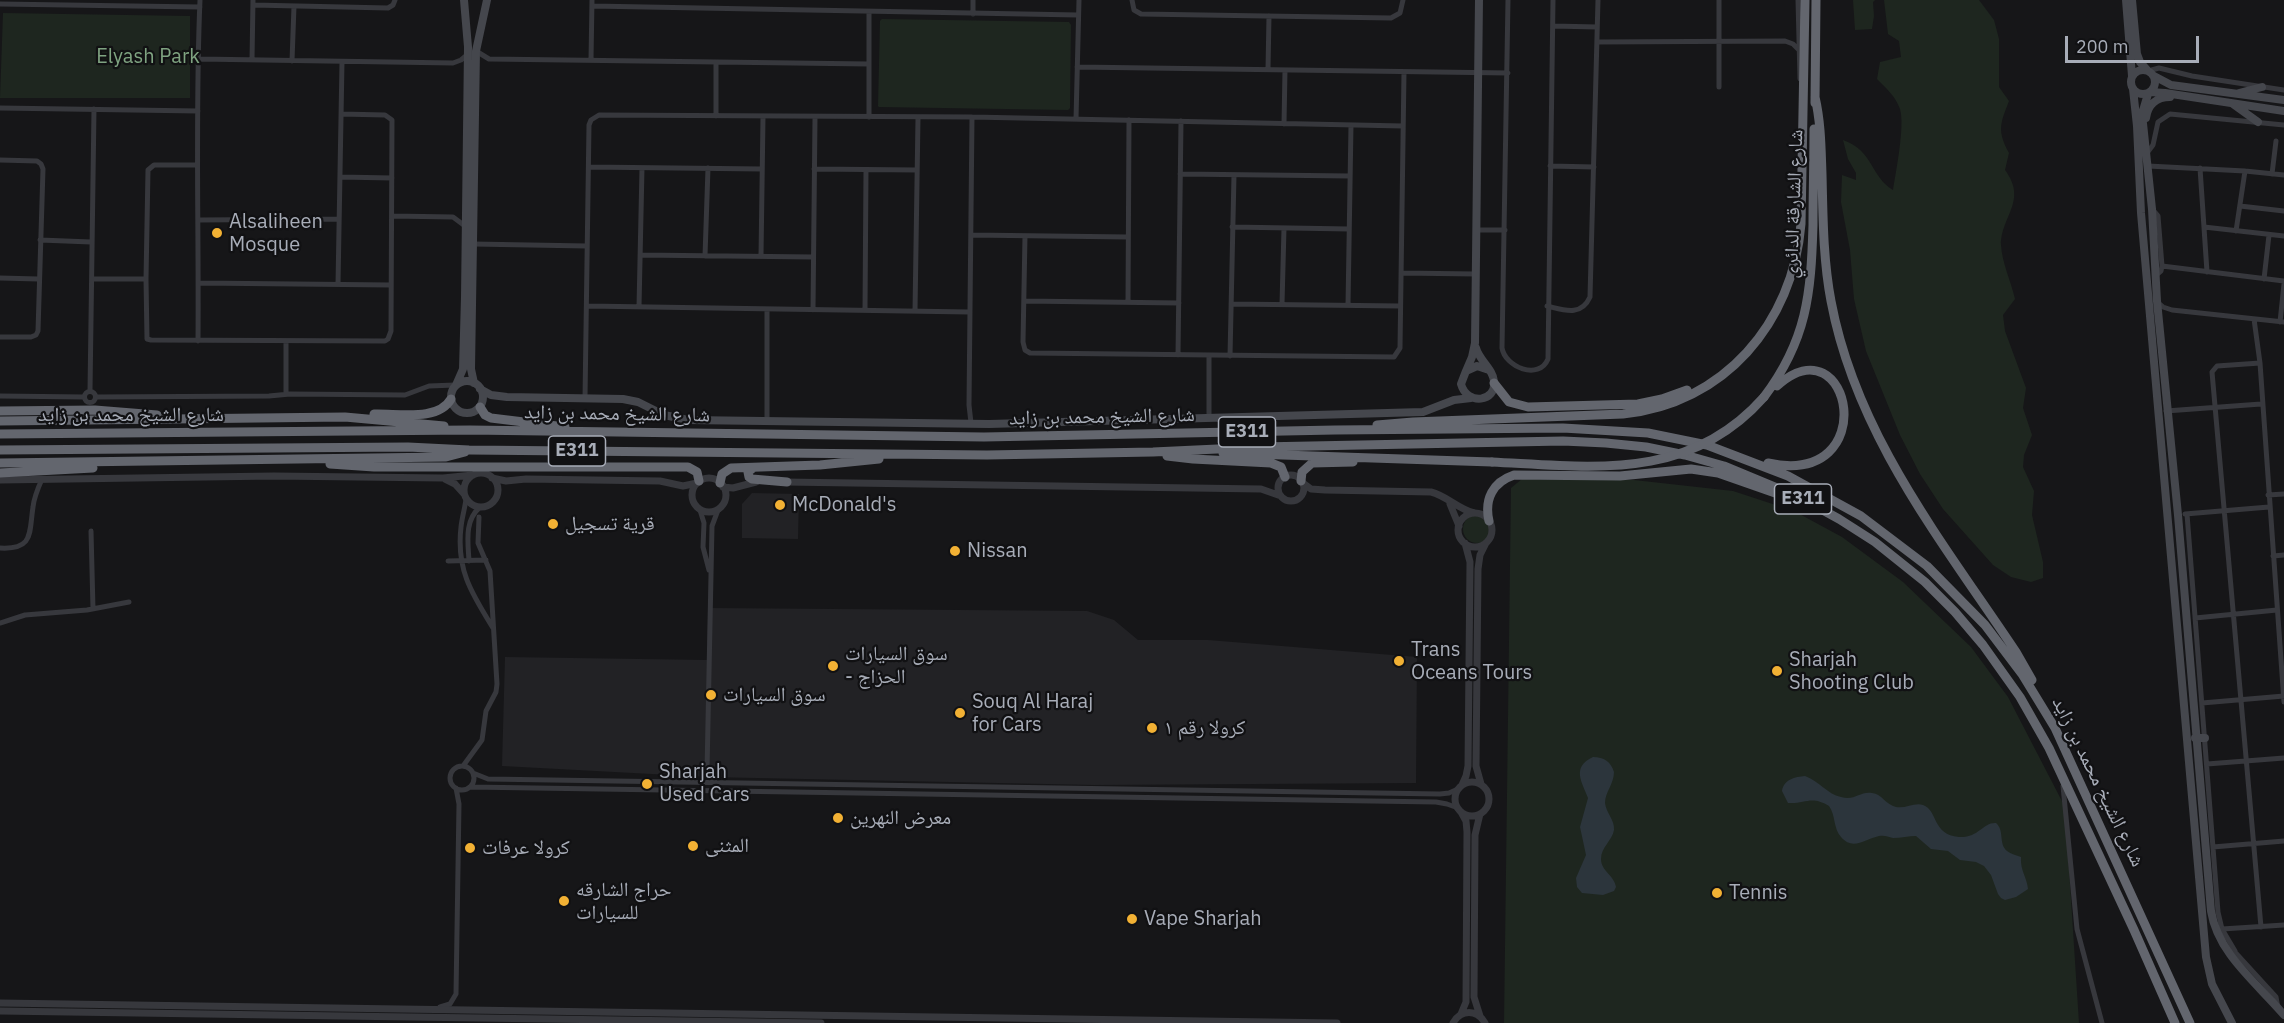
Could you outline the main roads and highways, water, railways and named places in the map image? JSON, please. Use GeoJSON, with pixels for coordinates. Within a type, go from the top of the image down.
{"type":"FeatureCollection","features":[{"type":"Feature","properties":{"kind":"highway","name":"شارع الشارقة الدائري"},"geometry":{"type":"LineString","coordinates":[[1732,366],[1755,344],[1769,324],[1781,303],[1793,272],[1801,224],[1805,0]]}},
{"type":"Feature","properties":{"kind":"highway","name":"شارع الشارقة الدائري"},"geometry":{"type":"LineString","coordinates":[[1764,397],[1777,380],[1792,351],[1804,321],[1808,300],[1812,268],[1816,0]]}},
{"type":"Feature","properties":{"kind":"highway"},"geometry":{"type":"LineString","coordinates":[[1815,97],[1820,117],[1827,280],[1838,336],[1856,390],[1889,459],[2016,652],[2055,728]]}},
{"type":"Feature","properties":{"kind":"highway"},"geometry":{"type":"LineString","coordinates":[[1494,382],[1505,399],[1522,407],[1626,405],[1674,396],[1732,366]]}},
{"type":"Feature","properties":{"kind":"highway"},"geometry":{"type":"LineString","coordinates":[[1335,430],[1413,422],[1643,411],[1688,397],[1732,366]]}},
{"type":"Feature","properties":{"kind":"highway"},"geometry":{"type":"LineString","coordinates":[[1209,449],[1244,455],[1402,458],[1605,467],[1656,461],[1685,453],[1710,442],[1734,426],[1786,377],[1797,371],[1809,369],[1831,378],[1841,395],[1844,414],[1841,434],[1835,446],[1825,456],[1806,466],[1784,467],[1744,458]]}},
{"type":"Feature","properties":{"kind":"highway"},"geometry":{"type":"LineString","coordinates":[[0,421],[430,414],[440,411],[450,397]]}},
{"type":"Feature","properties":{"kind":"highway"},"geometry":{"type":"LineString","coordinates":[[480,405],[485,415],[495,419],[553,424],[579,431]]}},
{"type":"Feature","properties":{"kind":"highway"},"geometry":{"type":"LineString","coordinates":[[0,411],[94,410],[146,413],[177,418]]}},
{"type":"Feature","properties":{"kind":"highway"},"geometry":{"type":"LineString","coordinates":[[345,417],[422,423],[470,430]]}},
{"type":"Feature","properties":{"kind":"highway","name":"شارع الشيخ محمد بن زايد"},"geometry":{"type":"LineString","coordinates":[[0,434],[470,430],[984,437],[1551,428],[1628,430],[1687,440],[1744,458],[1788,476],[1843,505],[1878,528],[1927,566],[1964,602],[1991,633],[2022,675],[2055,728],[2190,1020]]}},
{"type":"Feature","properties":{"kind":"highway","name":"شارع الشيخ محمد بن زايد"},"geometry":{"type":"LineString","coordinates":[[0,450],[327,446],[469,450],[914,454],[1153,452],[1528,441],[1626,444],[1666,450],[1714,463],[1762,481],[1820,508],[1857,530],[1900,562],[1940,597],[1970,628],[2020,697],[2042,734],[2175,1023]]}},
{"type":"Feature","properties":{"kind":"highway"},"geometry":{"type":"LineString","coordinates":[[0,463],[446,457],[469,450]]}},
{"type":"Feature","properties":{"kind":"highway"},"geometry":{"type":"LineString","coordinates":[[1153,452],[1193,459],[1274,464],[1281,467],[1283,479]]}},
{"type":"Feature","properties":{"kind":"highway"},"geometry":{"type":"LineString","coordinates":[[722,485],[722,474],[728,469],[820,465],[914,454]]}},
{"type":"Feature","properties":{"kind":"highway"},"geometry":{"type":"LineString","coordinates":[[1302,482],[1302,471],[1312,463],[1385,462],[1402,458]]}},
{"type":"Feature","properties":{"kind":"highway"},"geometry":{"type":"LineString","coordinates":[[301,460],[374,467],[688,466],[697,472],[698,482]]}},
{"type":"Feature","properties":{"kind":"highway"},"geometry":{"type":"LineString","coordinates":[[0,473],[77,469],[136,462]]}},
{"type":"Feature","properties":{"kind":"highway"},"geometry":{"type":"LineString","coordinates":[[753,468],[748,472],[752,479],[787,482]]}},
{"type":"Feature","properties":{"kind":"highway"},"geometry":{"type":"LineString","coordinates":[[1489,521],[1487,504],[1493,489],[1506,478],[1522,475],[1620,476],[1678,470],[1705,471],[1746,482],[1820,508]]}},
{"type":"Feature","properties":{"kind":"main road"},"geometry":{"type":"LineString","coordinates":[[464,0],[476,68],[471,369],[483,399],[480,405]]}},
{"type":"Feature","properties":{"kind":"main road"},"geometry":{"type":"LineString","coordinates":[[487,0],[467,73],[463,369],[450,397],[454,408],[462,413],[472,412],[491,399],[505,397]]}},
{"type":"Feature","properties":{"kind":"main road"},"geometry":{"type":"LineString","coordinates":[[1444,404],[1466,371],[1475,343],[1479,0]]}},
{"type":"Feature","properties":{"kind":"main road"},"geometry":{"type":"LineString","coordinates":[[2126,0],[2132,77],[2130,83],[2138,126],[2141,213],[2206,957],[2212,984],[2232,1023]]}},
{"type":"Feature","properties":{"kind":"main road"},"geometry":{"type":"LineString","coordinates":[[2132,0],[2137,54],[2140,62],[2150,72],[2171,85],[2284,100]]}},
{"type":"Feature","properties":{"kind":"main road"},"geometry":{"type":"LineString","coordinates":[[2132,77],[2140,70],[2150,72]]}},
{"type":"Feature","properties":{"kind":"main road"},"geometry":{"type":"LineString","coordinates":[[2150,72],[2155,85],[2149,93],[2142,114],[2152,209],[2158,321],[2178,515],[2211,911],[2216,931],[2225,949],[2281,1012]]}},
{"type":"Feature","properties":{"kind":"main road"},"geometry":{"type":"LineString","coordinates":[[2238,94],[2240,84]]}},
{"type":"Feature","properties":{"kind":"main road"},"geometry":{"type":"LineString","coordinates":[[2238,94],[2262,87]]}},
{"type":"Feature","properties":{"kind":"main road"},"geometry":{"type":"LineString","coordinates":[[2133,90],[2140,94],[2165,93],[2284,111]]}},
{"type":"Feature","properties":{"kind":"main road"},"geometry":{"type":"LineString","coordinates":[[2146,143],[2148,135],[2146,118],[2151,104],[2162,98],[2185,97]]}},
{"type":"Feature","properties":{"kind":"main road"},"geometry":{"type":"LineString","coordinates":[[2232,104],[2258,122]]}},
{"type":"Feature","properties":{"kind":"main road"},"geometry":{"type":"LineString","coordinates":[[465,297],[468,312],[472,313]]}},
{"type":"Feature","properties":{"kind":"main road"},"geometry":{"type":"LineString","coordinates":[[456,385],[463,381],[477,386],[489,395],[505,397],[630,400],[659,413],[682,419],[969,423],[1423,412],[1457,399],[1487,397],[1492,391],[1494,382],[1489,370],[1479,357],[1475,343]]}},
{"type":"Feature","properties":{"kind":"main road"},"geometry":{"type":"LineString","coordinates":[[1466,371],[1477,366],[1489,370]]}},
{"type":"Feature","properties":{"kind":"main road"},"geometry":{"type":"LineString","coordinates":[[1461,380],[1462,388],[1471,398]]}},
{"type":"Feature","properties":{"kind":"main road"},"geometry":{"type":"LineString","coordinates":[[2195,735],[2204,734]]}},
{"type":"Feature","properties":{"kind":"place","name":"Alsaliheen Mosque"},"geometry":{"type":"Point","coordinates":[217,233]}},
{"type":"Feature","properties":{"kind":"place","name":"McDonald's"},"geometry":{"type":"Point","coordinates":[780,505]}},
{"type":"Feature","properties":{"kind":"place","name":"قرية تسجيل"},"geometry":{"type":"Point","coordinates":[553,524]}},
{"type":"Feature","properties":{"kind":"place","name":"Nissan"},"geometry":{"type":"Point","coordinates":[955,551]}},
{"type":"Feature","properties":{"kind":"place","name":"Trans Oceans Tours"},"geometry":{"type":"Point","coordinates":[1399,661]}},
{"type":"Feature","properties":{"kind":"place","name":"سوق السيارات - الحزاج"},"geometry":{"type":"Point","coordinates":[833,666]}},
{"type":"Feature","properties":{"kind":"place","name":"Sharjah Shooting Club"},"geometry":{"type":"Point","coordinates":[1777,671]}},
{"type":"Feature","properties":{"kind":"place","name":"سوق السيارات"},"geometry":{"type":"Point","coordinates":[711,695]}},
{"type":"Feature","properties":{"kind":"place","name":"Souq Al Haraj for Cars"},"geometry":{"type":"Point","coordinates":[960,713]}},
{"type":"Feature","properties":{"kind":"place","name":"كرولا رقم ١"},"geometry":{"type":"Point","coordinates":[1152,728]}},
{"type":"Feature","properties":{"kind":"place","name":"Sharjah Used Cars"},"geometry":{"type":"Point","coordinates":[647,784]}},
{"type":"Feature","properties":{"kind":"place","name":"معرض النهرين"},"geometry":{"type":"Point","coordinates":[838,818]}},
{"type":"Feature","properties":{"kind":"place","name":"المثنى"},"geometry":{"type":"Point","coordinates":[693,846]}},
{"type":"Feature","properties":{"kind":"place","name":"كرولا عرفات"},"geometry":{"type":"Point","coordinates":[470,848]}},
{"type":"Feature","properties":{"kind":"place","name":"Tennis"},"geometry":{"type":"Point","coordinates":[1717,893]}},
{"type":"Feature","properties":{"kind":"place","name":"حراج الشارقه للسيارات"},"geometry":{"type":"Point","coordinates":[564,901]}},
{"type":"Feature","properties":{"kind":"place","name":"Vape Sharjah"},"geometry":{"type":"Point","coordinates":[1132,919]}},
{"type":"Feature","properties":{"kind":"park label","name":"Elyash Park"},"geometry":{"type":"Point","coordinates":[148,57]}}]}
